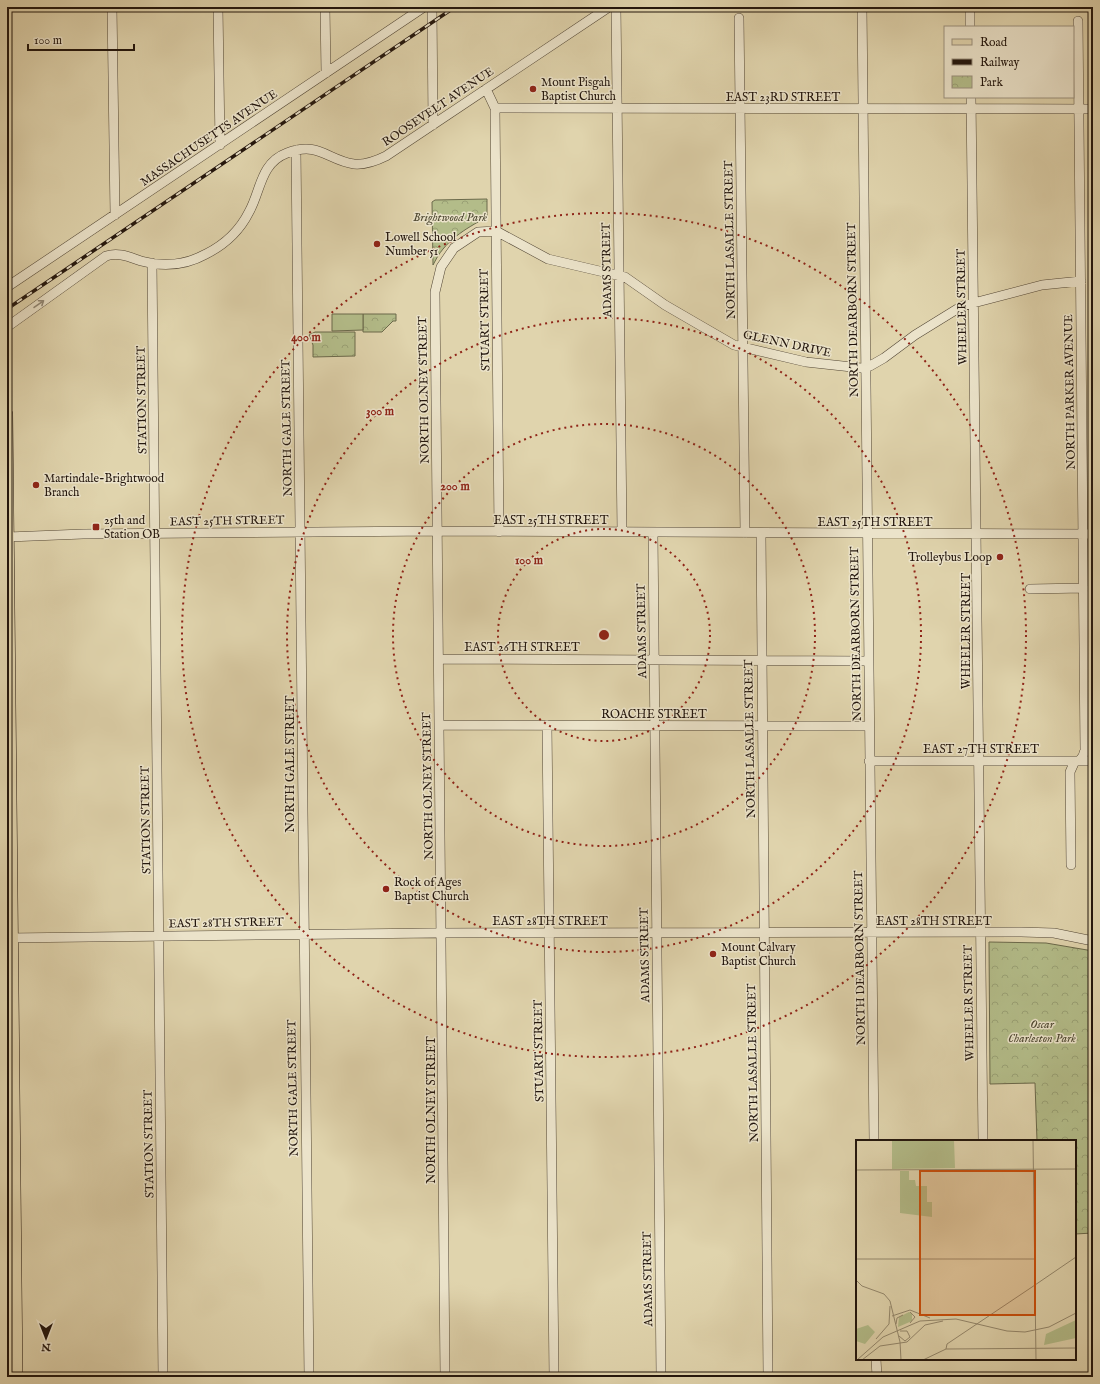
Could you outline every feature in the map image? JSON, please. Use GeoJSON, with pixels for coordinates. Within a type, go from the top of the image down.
{"type":"FeatureCollection","features":[{"type":"Feature","properties":{"kind":"main road"},"geometry":{"type":"LineString","coordinates":[[7,414],[10,938],[17,1377]]}},
{"type":"Feature","properties":{"kind":"street"},"geometry":{"type":"LineString","coordinates":[[112,7],[115,215]]}},
{"type":"Feature","properties":{"kind":"street"},"geometry":{"type":"LineString","coordinates":[[218,7],[220,145]]}},
{"type":"Feature","properties":{"kind":"street"},"geometry":{"type":"LineString","coordinates":[[325,7],[326,73]]}},
{"type":"Feature","properties":{"kind":"street","name":"MASSACHUSETTS AVENUE"},"geometry":{"type":"LineString","coordinates":[[7,287],[424,7]]}},
{"type":"Feature","properties":{"kind":"street"},"geometry":{"type":"LineString","coordinates":[[432,7],[433,125]]}},
{"type":"Feature","properties":{"kind":"street","name":"ROOSEVELT AVENUE"},"geometry":{"type":"LineString","coordinates":[[7,327],[106,256],[115,254],[152,263],[167,264],[189,262],[217,248],[231,236],[244,221],[252,205],[264,173],[269,165],[282,155],[296,150],[307,149],[317,150],[348,162],[366,163],[386,156],[609,7]]}},
{"type":"Feature","properties":{"kind":"street","name":"ADAMS STREET"},"geometry":{"type":"LineString","coordinates":[[616,7],[622,532]]}},
{"type":"Feature","properties":{"kind":"street","name":"NORTH DEARBORN STREET"},"geometry":{"type":"LineString","coordinates":[[862,7],[874,1140]]}},
{"type":"Feature","properties":{"kind":"street"},"geometry":{"type":"LineString","coordinates":[[970,10],[970,26]]}},
{"type":"Feature","properties":{"kind":"street","name":"NORTH LASALLE STREET"},"geometry":{"type":"LineString","coordinates":[[739,18],[745,533]]}},
{"type":"Feature","properties":{"kind":"street","name":"NORTH PARKER AVENUE"},"geometry":{"type":"LineString","coordinates":[[1071,866],[1070,772],[1085,750],[1088,534],[1080,281],[1078,21]]}},
{"type":"Feature","properties":{"kind":"street"},"geometry":{"type":"LineString","coordinates":[[486,89],[495,108]]}},
{"type":"Feature","properties":{"kind":"street","name":"WHEELER STREET"},"geometry":{"type":"LineString","coordinates":[[971,98],[983,1140]]}},
{"type":"Feature","properties":{"kind":"street","name":"EAST 23RD STREET"},"geometry":{"type":"LineString","coordinates":[[495,108],[1093,109]]}},
{"type":"Feature","properties":{"kind":"street","name":"STUART STREET"},"geometry":{"type":"LineString","coordinates":[[495,108],[499,532]]}},
{"type":"Feature","properties":{"kind":"street","name":"NORTH GALE STREET"},"geometry":{"type":"LineString","coordinates":[[296,150],[309,1377]]}},
{"type":"Feature","properties":{"kind":"street","name":"GLENN DRIVE"},"geometry":{"type":"LineString","coordinates":[[496,231],[548,259],[626,277],[665,305],[725,341],[743,348],[806,362],[866,368]]}},
{"type":"Feature","properties":{"kind":"street","name":"NORTH OLNEY STREET"},"geometry":{"type":"LineString","coordinates":[[445,1377],[436,284],[443,262],[457,245],[478,232],[496,231]]}},
{"type":"Feature","properties":{"kind":"street","name":"STATION STREET"},"geometry":{"type":"LineString","coordinates":[[152,263],[163,1377]]}},
{"type":"Feature","properties":{"kind":"street"},"geometry":{"type":"LineString","coordinates":[[866,368],[884,358],[948,313],[974,302],[1042,285],[1080,281]]}},
{"type":"Feature","properties":{"kind":"street","name":"EAST 25TH STREET"},"geometry":{"type":"LineString","coordinates":[[8,537],[438,531],[1088,534]]}},
{"type":"Feature","properties":{"kind":"street","name":"ADAMS STREET"},"geometry":{"type":"LineString","coordinates":[[653,533],[661,1377]]}},
{"type":"Feature","properties":{"kind":"street","name":"NORTH LASALLE STREET"},"geometry":{"type":"LineString","coordinates":[[761,533],[768,1377]]}},
{"type":"Feature","properties":{"kind":"street"},"geometry":{"type":"LineString","coordinates":[[1030,588],[1087,592]]}},
{"type":"Feature","properties":{"kind":"street","name":"EAST 26TH STREET"},"geometry":{"type":"LineString","coordinates":[[439,659],[868,661]]}},
{"type":"Feature","properties":{"kind":"street","name":"ROACHE STREET"},"geometry":{"type":"LineString","coordinates":[[440,725],[869,726]]}},
{"type":"Feature","properties":{"kind":"street","name":"STUART STREET"},"geometry":{"type":"LineString","coordinates":[[547,725],[554,1377]]}},
{"type":"Feature","properties":{"kind":"street","name":"EAST 27TH STREET"},"geometry":{"type":"LineString","coordinates":[[869,761],[1093,761]]}},
{"type":"Feature","properties":{"kind":"street","name":"EAST 28TH STREET"},"geometry":{"type":"LineString","coordinates":[[10,938],[442,933],[764,934],[1041,932],[1093,941]]}},
{"type":"Feature","properties":{"kind":"street"},"geometry":{"type":"LineString","coordinates":[[876,1360],[877,1377]]}},
{"type":"Feature","properties":{"kind":"green space","name":"Brightwood Park"},"geometry":{"type":"Polygon","coordinates":[[[487,199],[487,217],[463,231],[449,242],[433,265],[432,202],[435,200],[487,199]]]}},
{"type":"Feature","properties":{"kind":"green space"},"geometry":{"type":"Polygon","coordinates":[[[332,314],[363,314],[363,330],[332,331],[332,314]]]}},
{"type":"Feature","properties":{"kind":"green space"},"geometry":{"type":"Polygon","coordinates":[[[363,314],[396,314],[396,321],[393,321],[382,332],[363,332],[363,314]]]}},
{"type":"Feature","properties":{"kind":"green space"},"geometry":{"type":"Polygon","coordinates":[[[315,332],[355,332],[355,356],[313,357],[313,345],[309,335],[315,332]]]}},
{"type":"Feature","properties":{"kind":"green space","name":"Oscar Charleston Park"},"geometry":{"type":"Polygon","coordinates":[[[989,942],[1046,943],[1093,951],[1093,1233],[1076,1234],[1076,1140],[1037,1140],[1035,1083],[990,1084],[989,942]]]}},
{"type":"Feature","properties":{"kind":"railway"},"geometry":{"type":"LineString","coordinates":[[7,309],[455,7]]}},
{"type":"Feature","properties":{"kind":"place","name":"Mount Pisgah Baptist Church"},"geometry":{"type":"Point","coordinates":[533,89]}},
{"type":"Feature","properties":{"kind":"place","name":"Lowell School Number 51"},"geometry":{"type":"Point","coordinates":[377,244]}},
{"type":"Feature","properties":{"kind":"place","name":"Martindale-Brightwood Branch"},"geometry":{"type":"Point","coordinates":[36,485]}},
{"type":"Feature","properties":{"kind":"place","name":"25th and Station OB"},"geometry":{"type":"Point","coordinates":[96,527]}},
{"type":"Feature","properties":{"kind":"place","name":"Trolleybus Loop"},"geometry":{"type":"Point","coordinates":[1000,557]}},
{"type":"Feature","properties":{"kind":"place","name":"Rock of Ages Baptist Church"},"geometry":{"type":"Point","coordinates":[386,889]}},
{"type":"Feature","properties":{"kind":"place","name":"Mount Calvary Baptist Church"},"geometry":{"type":"Point","coordinates":[713,954]}}]}
